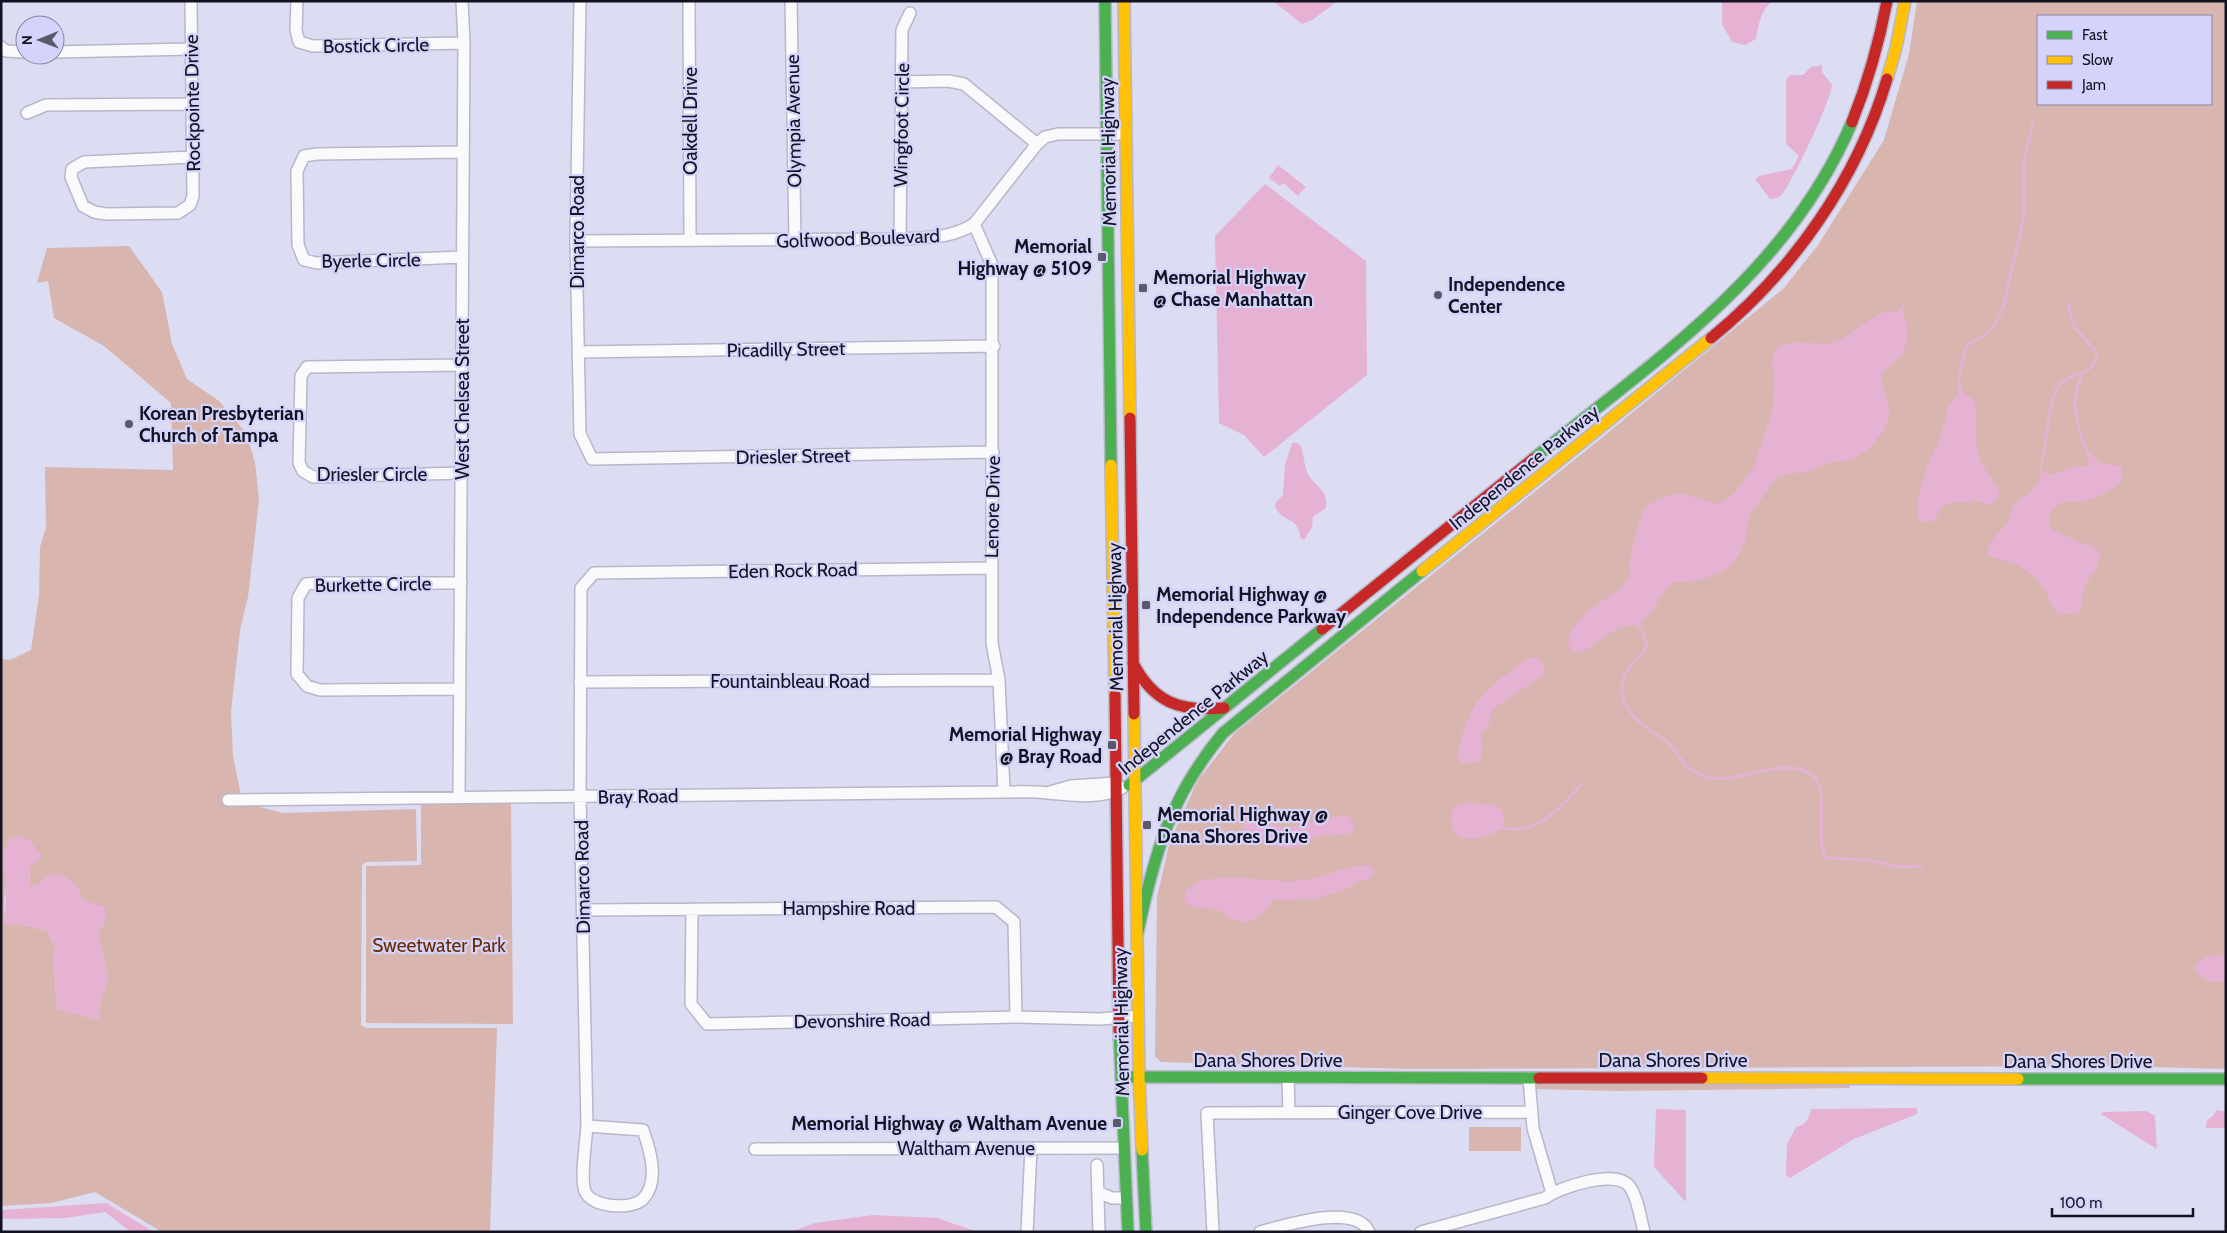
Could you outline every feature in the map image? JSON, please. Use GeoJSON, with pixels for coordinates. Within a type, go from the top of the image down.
{"type":"FeatureCollection","features":[{"type":"Feature","properties":{"kind":"main road","name":"Memorial Highway"},"geometry":{"type":"LineString","coordinates":[[1105,1],[1114,613],[1120,788]]}},
{"type":"Feature","properties":{"kind":"main road","name":"Memorial Highway"},"geometry":{"type":"LineString","coordinates":[[1124,1],[1138,1076],[1146,1232]]}},
{"type":"Feature","properties":{"kind":"main road","name":"Independence Parkway"},"geometry":{"type":"LineString","coordinates":[[1116,806],[1120,788],[1135,775],[1224,708],[1705,320],[1760,268],[1788,234],[1812,200],[1845,140],[1869,78],[1879,42],[1887,1]]}},
{"type":"Feature","properties":{"kind":"main road","name":"Independence Parkway"},"geometry":{"type":"LineString","coordinates":[[1137,936],[1152,864],[1166,822],[1192,773],[1223,733],[1730,322],[1788,263],[1828,208],[1863,142],[1887,80],[1905,1]]}},
{"type":"Feature","properties":{"kind":"main road"},"geometry":{"type":"LineString","coordinates":[[1110,325],[1128,325]]}},
{"type":"Feature","properties":{"kind":"main road"},"geometry":{"type":"LineString","coordinates":[[1112,476],[1130,476]]}},
{"type":"Feature","properties":{"kind":"main road"},"geometry":{"type":"LineString","coordinates":[[1114,613],[1132,613]]}},
{"type":"Feature","properties":{"kind":"main road"},"geometry":{"type":"LineString","coordinates":[[1133,663],[1156,695],[1174,705],[1191,710],[1224,708]]}},
{"type":"Feature","properties":{"kind":"main road"},"geometry":{"type":"LineString","coordinates":[[1120,788],[1135,816]]}},
{"type":"Feature","properties":{"kind":"main road","name":"Memorial Highway"},"geometry":{"type":"LineString","coordinates":[[1116,806],[1120,1077],[1128,1232]]}},
{"type":"Feature","properties":{"kind":"main road","name":"Dana Shores Drive"},"geometry":{"type":"LineString","coordinates":[[1120,1077],[2226,1079]]}},
{"type":"Feature","properties":{"kind":"main road"},"geometry":{"type":"LineString","coordinates":[[1123,1148],[1141,1147]]}},
{"type":"Feature","properties":{"kind":"street","name":"Rockpointe Drive"},"geometry":{"type":"LineString","coordinates":[[191,1],[191,49],[193,157],[193,196],[190,205],[178,213],[106,214],[94,212],[83,206],[71,177],[72,169],[84,162],[193,157]]}},
{"type":"Feature","properties":{"kind":"street","name":"Bostick Circle"},"geometry":{"type":"LineString","coordinates":[[296,1],[296,30],[299,42],[313,46],[464,42]]}},
{"type":"Feature","properties":{"kind":"street","name":"West Chelsea Street"},"geometry":{"type":"LineString","coordinates":[[459,796],[464,42],[462,1]]}},
{"type":"Feature","properties":{"kind":"street","name":"Dimarco Road"},"geometry":{"type":"LineString","coordinates":[[580,1],[576,242],[580,434],[592,459]]}},
{"type":"Feature","properties":{"kind":"street","name":"Oakdell Drive"},"geometry":{"type":"LineString","coordinates":[[690,1],[690,240]]}},
{"type":"Feature","properties":{"kind":"street","name":"Olympia Avenue"},"geometry":{"type":"LineString","coordinates":[[791,1],[795,240]]}},
{"type":"Feature","properties":{"kind":"street","name":"Wingfoot Circle"},"geometry":{"type":"LineString","coordinates":[[900,239],[902,30],[910,13]]}},
{"type":"Feature","properties":{"kind":"street"},"geometry":{"type":"LineString","coordinates":[[1,46],[6,51],[15,51]]}},
{"type":"Feature","properties":{"kind":"street"},"geometry":{"type":"LineString","coordinates":[[65,52],[191,49]]}},
{"type":"Feature","properties":{"kind":"street"},"geometry":{"type":"LineString","coordinates":[[902,82],[948,81],[964,84],[1037,144]]}},
{"type":"Feature","properties":{"kind":"street"},"geometry":{"type":"LineString","coordinates":[[27,113],[46,105],[192,104]]}},
{"type":"Feature","properties":{"kind":"street","name":"Golfwood Boulevard"},"geometry":{"type":"LineString","coordinates":[[576,242],[900,239],[952,234],[974,224],[1037,144],[1045,137],[1053,135],[1126,134]]}},
{"type":"Feature","properties":{"kind":"street","name":"Byerle Circle"},"geometry":{"type":"LineString","coordinates":[[462,257],[317,263],[304,260],[298,245],[297,171],[304,156],[317,154],[463,152]]}},
{"type":"Feature","properties":{"kind":"street","name":"Lenore Drive"},"geometry":{"type":"LineString","coordinates":[[974,224],[992,265],[994,346],[991,568],[992,643],[999,680],[1004,792]]}},
{"type":"Feature","properties":{"kind":"street","name":"Picadilly Street"},"geometry":{"type":"LineString","coordinates":[[578,352],[994,346]]}},
{"type":"Feature","properties":{"kind":"street","name":"Driesler Circle"},"geometry":{"type":"LineString","coordinates":[[462,366],[307,367],[301,376],[299,462],[303,471],[313,477],[462,474]]}},
{"type":"Feature","properties":{"kind":"street","name":"Driesler Street"},"geometry":{"type":"LineString","coordinates":[[592,459],[993,452]]}},
{"type":"Feature","properties":{"kind":"street","name":"Eden Rock Road"},"geometry":{"type":"LineString","coordinates":[[594,573],[991,568]]}},
{"type":"Feature","properties":{"kind":"street","name":"Dimarco Road"},"geometry":{"type":"LineString","coordinates":[[587,1126],[643,1130],[650,1148],[652,1180],[645,1197],[638,1203],[616,1207],[593,1201],[585,1192],[584,1179],[587,1126],[580,796],[581,588],[594,573]]}},
{"type":"Feature","properties":{"kind":"street","name":"Burkette Circle"},"geometry":{"type":"LineString","coordinates":[[460,689],[320,690],[307,686],[297,674],[298,598],[306,584],[461,583]]}},
{"type":"Feature","properties":{"kind":"street","name":"Fountainbleau Road"},"geometry":{"type":"LineString","coordinates":[[580,682],[999,680]]}},
{"type":"Feature","properties":{"kind":"street","name":"Bray Road"},"geometry":{"type":"LineString","coordinates":[[228,800],[459,796],[1048,792],[1071,786],[1120,788]]}},
{"type":"Feature","properties":{"kind":"street","name":"Hampshire Road"},"geometry":{"type":"LineString","coordinates":[[583,910],[996,907],[1014,922],[1016,1017]]}},
{"type":"Feature","properties":{"kind":"street","name":"Devonshire Road"},"geometry":{"type":"LineString","coordinates":[[692,909],[691,1004],[707,1024],[1016,1017],[1100,1019],[1138,1016]]}},
{"type":"Feature","properties":{"kind":"street"},"geometry":{"type":"LineString","coordinates":[[1288,1077],[1289,1112]]}},
{"type":"Feature","properties":{"kind":"street"},"geometry":{"type":"LineString","coordinates":[[1529,1078],[1533,1128],[1552,1193]]}},
{"type":"Feature","properties":{"kind":"street","name":"Ginger Cove Drive"},"geometry":{"type":"LineString","coordinates":[[1213,1232],[1207,1113],[1532,1112]]}},
{"type":"Feature","properties":{"kind":"street","name":"Waltham Avenue"},"geometry":{"type":"LineString","coordinates":[[755,1148],[1123,1148]]}},
{"type":"Feature","properties":{"kind":"street"},"geometry":{"type":"LineString","coordinates":[[1028,1232],[1031,1148]]}},
{"type":"Feature","properties":{"kind":"street"},"geometry":{"type":"LineString","coordinates":[[1097,1165],[1099,1232]]}},
{"type":"Feature","properties":{"kind":"street"},"geometry":{"type":"LineString","coordinates":[[1421,1232],[1545,1198],[1552,1193],[1590,1181],[1608,1178],[1616,1179],[1629,1185],[1636,1198],[1644,1232]]}},
{"type":"Feature","properties":{"kind":"street"},"geometry":{"type":"LineString","coordinates":[[1098,1192],[1112,1198],[1126,1198]]}},
{"type":"Feature","properties":{"kind":"street"},"geometry":{"type":"LineString","coordinates":[[1099,1205],[1112,1198]]}},
{"type":"Feature","properties":{"kind":"street"},"geometry":{"type":"LineString","coordinates":[[1260,1232],[1319,1218],[1350,1218],[1365,1225],[1370,1232]]}},
{"type":"Feature","properties":{"kind":"green space"},"geometry":{"type":"Polygon","coordinates":[[[1917,1],[2226,1],[2226,1069],[2110,1066],[1408,1069],[1161,1062],[1155,1056],[1157,897],[1170,841],[1198,780],[1234,734],[1784,288],[1818,245],[1884,140],[1909,54],[1917,1]]]}},
{"type":"Feature","properties":{"kind":"green space"},"geometry":{"type":"Polygon","coordinates":[[[129,246],[162,292],[172,344],[187,379],[219,401],[246,433],[255,462],[259,500],[248,597],[240,630],[231,712],[233,756],[241,795],[222,795],[222,804],[249,804],[283,813],[416,809],[417,861],[366,862],[362,865],[361,1025],[366,1028],[497,1028],[490,1232],[162,1232],[95,1192],[51,1203],[1,1206],[1,659],[10,660],[31,650],[39,595],[40,547],[46,528],[45,467],[173,470],[171,403],[104,346],[54,318],[48,281],[37,283],[47,248],[129,246]],[[29,868],[5,883],[4,913],[19,924],[47,931],[55,946],[54,963],[57,1009],[98,1020],[100,1003],[108,978],[98,934],[105,920],[92,904],[82,900],[76,885],[30,885],[29,868]]]}},
{"type":"Feature","properties":{"kind":"green space","name":"Sweetwater Park"},"geometry":{"type":"Polygon","coordinates":[[[511,802],[513,1024],[366,1023],[366,866],[421,865],[421,805],[511,802]]]}},
{"type":"Feature","properties":{"kind":"green space"},"geometry":{"type":"Polygon","coordinates":[[[1535,1082],[1849,1083],[1850,1088],[1617,1091],[1535,1089],[1535,1082]]]}},
{"type":"Feature","properties":{"kind":"green space"},"geometry":{"type":"Polygon","coordinates":[[[1469,1127],[1521,1127],[1521,1151],[1469,1151],[1469,1127]]]}},
{"type":"Feature","properties":{"kind":"shaded area"},"geometry":{"type":"Polygon","coordinates":[[[1273,1],[1338,1],[1312,20],[1302,24],[1273,1]]]}},
{"type":"Feature","properties":{"kind":"shaded area"},"geometry":{"type":"Polygon","coordinates":[[[1722,1],[1773,1],[1763,13],[1756,39],[1745,45],[1732,42],[1722,24],[1722,1]]]}},
{"type":"Feature","properties":{"kind":"shaded area"},"geometry":{"type":"Polygon","coordinates":[[[1822,65],[1822,72],[1832,85],[1825,107],[1811,140],[1787,186],[1780,196],[1770,199],[1755,179],[1759,176],[1792,169],[1799,156],[1786,144],[1786,80],[1790,75],[1803,75],[1811,67],[1822,65]]]}},
{"type":"Feature","properties":{"kind":"shaded area"},"geometry":{"type":"Polygon","coordinates":[[[1278,165],[1306,187],[1298,196],[1283,183],[1280,186],[1269,178],[1278,165]]]}},
{"type":"Feature","properties":{"kind":"shaded area"},"geometry":{"type":"Polygon","coordinates":[[[1265,184],[1366,261],[1367,375],[1264,457],[1244,435],[1219,423],[1215,236],[1265,184]]]}},
{"type":"Feature","properties":{"kind":"shaded area"},"geometry":{"type":"Polygon","coordinates":[[[1906,299],[1903,313],[1907,325],[1907,342],[1901,357],[1883,372],[1882,384],[1889,407],[1889,416],[1884,430],[1870,448],[1853,459],[1828,463],[1803,473],[1788,473],[1776,478],[1750,515],[1745,540],[1738,556],[1727,569],[1701,580],[1672,583],[1652,611],[1641,622],[1642,629],[1634,625],[1624,626],[1586,650],[1579,653],[1571,649],[1568,643],[1569,634],[1587,611],[1616,592],[1630,575],[1629,564],[1636,532],[1642,512],[1647,505],[1673,494],[1683,494],[1716,504],[1733,495],[1754,466],[1773,407],[1774,369],[1772,363],[1776,350],[1789,343],[1825,344],[1840,340],[1882,313],[1898,312],[1906,299]]]}},
{"type":"Feature","properties":{"kind":"shaded area"},"geometry":{"type":"Polygon","coordinates":[[[1959,373],[1963,392],[1975,402],[1976,441],[1979,456],[1996,484],[1999,497],[1990,505],[1975,500],[1967,503],[1953,502],[1942,506],[1934,521],[1919,522],[1917,503],[1925,471],[1938,444],[1949,405],[1958,394],[1959,373]]]}},
{"type":"Feature","properties":{"kind":"shaded area"},"geometry":{"type":"Polygon","coordinates":[[[1292,443],[1298,443],[1301,446],[1308,474],[1323,492],[1326,501],[1326,508],[1313,517],[1312,527],[1304,540],[1300,538],[1297,526],[1281,515],[1275,506],[1276,502],[1283,495],[1285,465],[1292,443]]]}},
{"type":"Feature","properties":{"kind":"shaded area"},"geometry":{"type":"Polygon","coordinates":[[[2087,451],[2101,463],[2120,466],[2123,473],[2122,479],[2118,484],[2105,493],[2084,501],[2061,503],[2050,514],[2049,522],[2051,529],[2098,550],[2100,555],[2098,564],[2084,589],[2079,613],[2060,615],[2034,576],[2012,563],[1988,556],[1988,550],[1991,542],[2007,523],[2014,505],[2037,484],[2040,478],[2042,461],[2042,471],[2049,475],[2070,468],[2089,466],[2087,451]]]}},
{"type":"Feature","properties":{"kind":"shaded area"},"geometry":{"type":"Polygon","coordinates":[[[1538,658],[1545,667],[1543,675],[1496,707],[1491,713],[1489,724],[1481,735],[1482,755],[1479,761],[1470,764],[1461,763],[1457,755],[1465,727],[1474,707],[1499,680],[1523,662],[1538,658]]]}},
{"type":"Feature","properties":{"kind":"shaded area"},"geometry":{"type":"Polygon","coordinates":[[[1474,803],[1498,806],[1503,813],[1503,828],[1493,834],[1479,838],[1465,839],[1459,837],[1452,826],[1453,810],[1458,805],[1474,803]]]}},
{"type":"Feature","properties":{"kind":"shaded area"},"geometry":{"type":"Polygon","coordinates":[[[1345,815],[1349,816],[1353,824],[1353,830],[1350,833],[1318,836],[1293,848],[1277,847],[1256,841],[1244,831],[1244,824],[1250,817],[1285,828],[1345,815]]]}},
{"type":"Feature","properties":{"kind":"shaded area"},"geometry":{"type":"Polygon","coordinates":[[[21,836],[29,840],[42,856],[29,868],[30,885],[37,886],[44,877],[59,873],[76,885],[82,900],[105,907],[105,920],[98,934],[108,978],[100,1003],[98,1020],[57,1009],[54,963],[55,946],[47,931],[19,924],[4,925],[6,902],[3,853],[10,838],[21,836]]]}},
{"type":"Feature","properties":{"kind":"shaded area"},"geometry":{"type":"Polygon","coordinates":[[[1370,865],[1373,869],[1373,877],[1358,882],[1343,891],[1324,895],[1318,899],[1273,900],[1261,915],[1251,921],[1245,922],[1232,919],[1215,909],[1193,907],[1184,899],[1188,888],[1199,882],[1233,878],[1298,881],[1370,865]]]}},
{"type":"Feature","properties":{"kind":"shaded area"},"geometry":{"type":"Polygon","coordinates":[[[2215,955],[2226,955],[2226,981],[2216,982],[2203,979],[2197,972],[2195,967],[2201,960],[2215,955]]]}},
{"type":"Feature","properties":{"kind":"shaded area"},"geometry":{"type":"Polygon","coordinates":[[[1917,1108],[1917,1114],[1854,1139],[1790,1178],[1786,1175],[1787,1144],[1796,1127],[1806,1121],[1811,1109],[1917,1108]]]}},
{"type":"Feature","properties":{"kind":"shaded area"},"geometry":{"type":"Polygon","coordinates":[[[1656,1109],[1686,1110],[1686,1202],[1654,1167],[1656,1109]]]}},
{"type":"Feature","properties":{"kind":"shaded area"},"geometry":{"type":"Polygon","coordinates":[[[2217,1110],[2226,1112],[2226,1128],[2206,1128],[2207,1120],[2217,1110]]]}},
{"type":"Feature","properties":{"kind":"shaded area"},"geometry":{"type":"Polygon","coordinates":[[[2146,1111],[2155,1116],[2157,1149],[2101,1114],[2103,1112],[2146,1111]]]}},
{"type":"Feature","properties":{"kind":"shaded area"},"geometry":{"type":"Polygon","coordinates":[[[106,1203],[154,1232],[131,1232],[105,1212],[65,1218],[1,1219],[1,1210],[106,1203]]]}},
{"type":"Feature","properties":{"kind":"shaded area"},"geometry":{"type":"Polygon","coordinates":[[[873,1215],[937,1218],[978,1232],[790,1232],[815,1223],[873,1215]]]}},
{"type":"Feature","properties":{"kind":"waterway"},"geometry":{"type":"LineString","coordinates":[[1960,373],[1966,348],[1970,343],[1992,329],[2003,308],[2024,214],[2024,161],[2033,122]]}},
{"type":"Feature","properties":{"kind":"waterway"},"geometry":{"type":"LineString","coordinates":[[2042,461],[2050,410],[2059,385],[2090,368],[2097,355],[2096,351],[2075,328],[2068,303]]}},
{"type":"Feature","properties":{"kind":"waterway"},"geometry":{"type":"LineString","coordinates":[[2083,374],[2076,393],[2075,403],[2077,422],[2087,451]]}},
{"type":"Feature","properties":{"kind":"waterway"},"geometry":{"type":"LineString","coordinates":[[1642,629],[1647,646],[1628,669],[1623,681],[1624,701],[1628,710],[1635,718],[1668,742],[1690,769],[1706,777],[1718,779],[1786,768],[1799,769],[1811,774],[1817,781],[1820,790],[1821,838],[1826,858],[1868,860],[1900,867],[1921,866]]}},
{"type":"Feature","properties":{"kind":"waterway"},"geometry":{"type":"LineString","coordinates":[[1503,828],[1516,829],[1538,823],[1557,810],[1583,783]]}},
{"type":"Feature","properties":{"kind":"traffic: fast"},"geometry":{"type":"LineString","coordinates":[[1105,1],[1111,465]]}},
{"type":"Feature","properties":{"kind":"traffic: fast"},"geometry":{"type":"LineString","coordinates":[[1533,459],[1671,348],[1715,310],[1756,268],[1793,224],[1825,175],[1852,122]]}},
{"type":"Feature","properties":{"kind":"traffic: fast"},"geometry":{"type":"LineString","coordinates":[[1137,936],[1150,879],[1166,828],[1189,781],[1204,757],[1223,733],[1422,571]]}},
{"type":"Feature","properties":{"kind":"traffic: fast"},"geometry":{"type":"LineString","coordinates":[[1129,785],[1322,629]]}},
{"type":"Feature","properties":{"kind":"traffic: fast"},"geometry":{"type":"LineString","coordinates":[[1119,1030],[1128,1232]]}},
{"type":"Feature","properties":{"kind":"traffic: fast"},"geometry":{"type":"LineString","coordinates":[[1128,1077],[1539,1078]]}},
{"type":"Feature","properties":{"kind":"traffic: fast"},"geometry":{"type":"LineString","coordinates":[[2018,1079],[2226,1079]]}},
{"type":"Feature","properties":{"kind":"traffic: fast"},"geometry":{"type":"LineString","coordinates":[[1142,1150],[1146,1232]]}},
{"type":"Feature","properties":{"kind":"traffic: slow"},"geometry":{"type":"LineString","coordinates":[[1124,1],[1130,418]]}},
{"type":"Feature","properties":{"kind":"traffic: slow"},"geometry":{"type":"LineString","coordinates":[[1887,79],[1896,48],[1905,1]]}},
{"type":"Feature","properties":{"kind":"traffic: slow"},"geometry":{"type":"LineString","coordinates":[[1422,571],[1711,338]]}},
{"type":"Feature","properties":{"kind":"traffic: slow"},"geometry":{"type":"LineString","coordinates":[[1111,465],[1115,695]]}},
{"type":"Feature","properties":{"kind":"traffic: slow"},"geometry":{"type":"LineString","coordinates":[[1134,714],[1139,1076],[1142,1150]]}},
{"type":"Feature","properties":{"kind":"traffic: slow"},"geometry":{"type":"LineString","coordinates":[[1702,1078],[2018,1079]]}},
{"type":"Feature","properties":{"kind":"traffic: jam"},"geometry":{"type":"LineString","coordinates":[[1852,122],[1873,62],[1887,1]]}},
{"type":"Feature","properties":{"kind":"traffic: jam"},"geometry":{"type":"LineString","coordinates":[[1711,338],[1741,312],[1768,284],[1818,222],[1858,153],[1887,79]]}},
{"type":"Feature","properties":{"kind":"traffic: jam"},"geometry":{"type":"LineString","coordinates":[[1130,418],[1134,714]]}},
{"type":"Feature","properties":{"kind":"traffic: jam"},"geometry":{"type":"LineString","coordinates":[[1322,629],[1533,459]]}},
{"type":"Feature","properties":{"kind":"traffic: jam"},"geometry":{"type":"LineString","coordinates":[[1133,663],[1141,677],[1150,687],[1159,696],[1170,702],[1194,708],[1224,708]]}},
{"type":"Feature","properties":{"kind":"traffic: jam"},"geometry":{"type":"LineString","coordinates":[[1115,695],[1119,1030]]}},
{"type":"Feature","properties":{"kind":"traffic: jam"},"geometry":{"type":"LineString","coordinates":[[1539,1078],[1702,1078]]}},
{"type":"Feature","properties":{"kind":"place","name":"Memorial Highway @ 5109"},"geometry":{"type":"Point","coordinates":[1102,257]}},
{"type":"Feature","properties":{"kind":"place","name":"Memorial Highway @ Chase Manhattan"},"geometry":{"type":"Point","coordinates":[1143,288]}},
{"type":"Feature","properties":{"kind":"place","name":"Independence Center"},"geometry":{"type":"Point","coordinates":[1438,295]}},
{"type":"Feature","properties":{"kind":"place","name":"Korean Presbyterian Church of Tampa"},"geometry":{"type":"Point","coordinates":[129,424]}},
{"type":"Feature","properties":{"kind":"place","name":"Memorial Highway @ Independence Parkway"},"geometry":{"type":"Point","coordinates":[1146,605]}},
{"type":"Feature","properties":{"kind":"place","name":"Memorial Highway @ Bray Road"},"geometry":{"type":"Point","coordinates":[1112,745]}},
{"type":"Feature","properties":{"kind":"place","name":"Memorial Highway @ Dana Shores Drive"},"geometry":{"type":"Point","coordinates":[1147,825]}},
{"type":"Feature","properties":{"kind":"place","name":"Memorial Highway @ Waltham Avenue"},"geometry":{"type":"Point","coordinates":[1117,1123]}}]}
